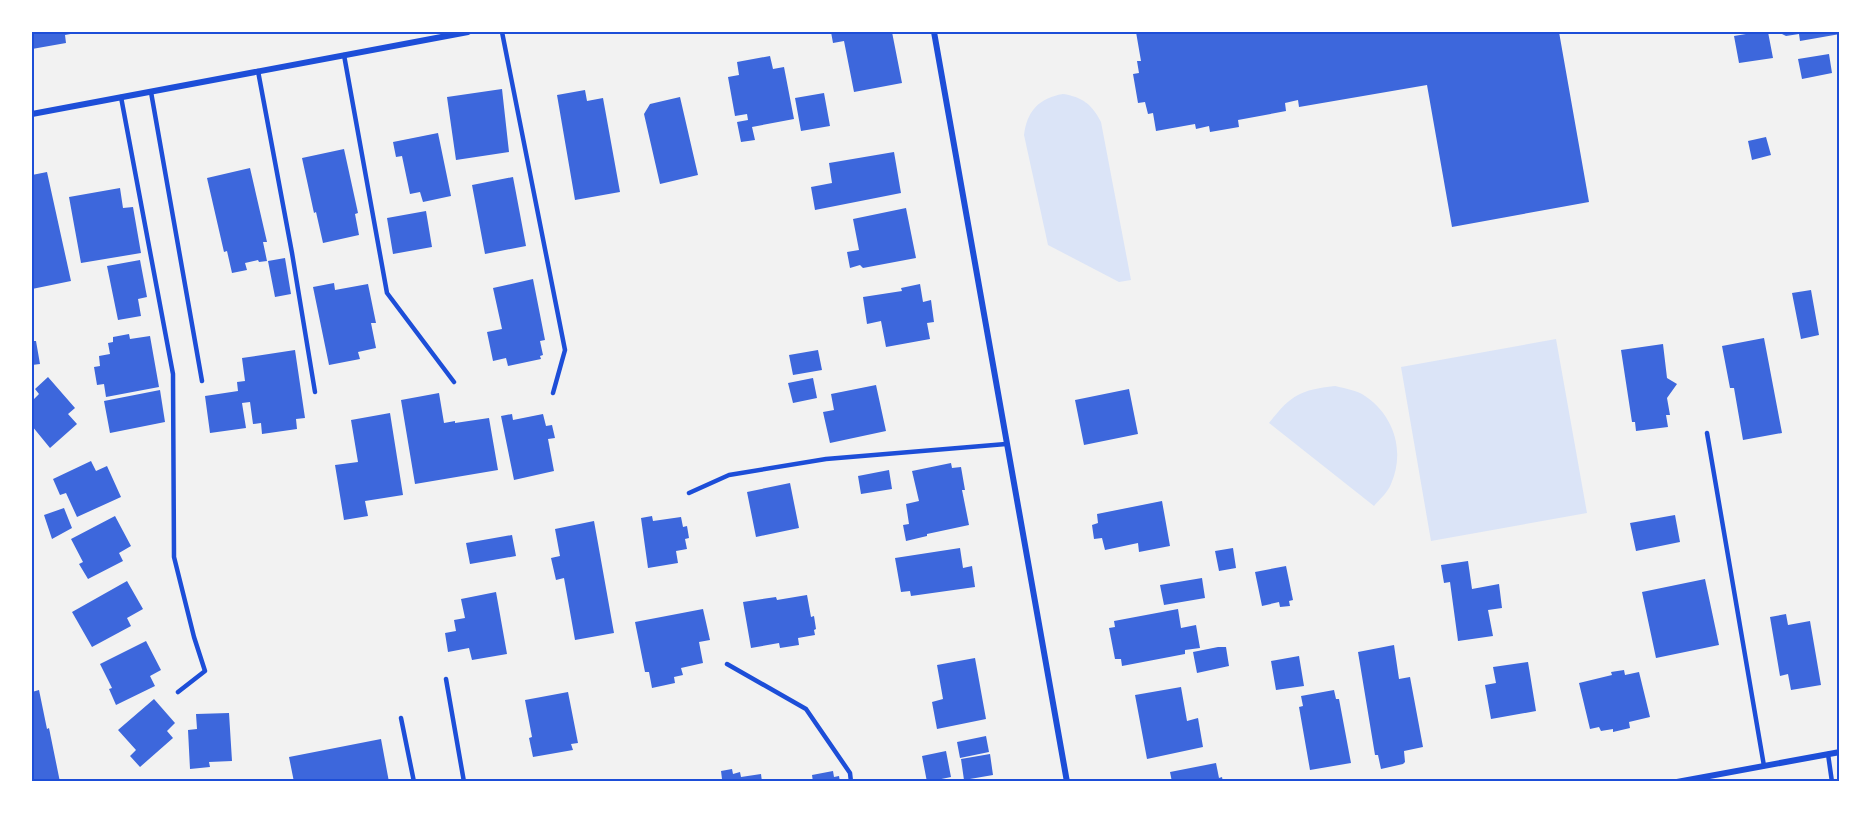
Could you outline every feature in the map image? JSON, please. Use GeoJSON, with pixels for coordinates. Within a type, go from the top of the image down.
{"type":"FeatureCollection","features":[{"type":"Feature","properties":{"kind":"street"},"geometry":{"type":"LineString","coordinates":[[32,114],[468,32]]}},
{"type":"Feature","properties":{"kind":"street"},"geometry":{"type":"LineString","coordinates":[[934,32],[1067,782]]}},
{"type":"Feature","properties":{"kind":"street"},"geometry":{"type":"LineString","coordinates":[[1677,782],[1839,752]]}},
{"type":"Feature","properties":{"kind":"lane"},"geometry":{"type":"LineString","coordinates":[[502,32],[565,350],[552,393]]}},
{"type":"Feature","properties":{"kind":"lane"},"geometry":{"type":"LineString","coordinates":[[344,55],[387,293],[454,382]]}},
{"type":"Feature","properties":{"kind":"lane"},"geometry":{"type":"LineString","coordinates":[[258,71],[315,392]]}},
{"type":"Feature","properties":{"kind":"lane"},"geometry":{"type":"LineString","coordinates":[[151,92],[202,381]]}},
{"type":"Feature","properties":{"kind":"lane"},"geometry":{"type":"LineString","coordinates":[[121,97],[173,374],[174,557],[205,671],[178,692]]}},
{"type":"Feature","properties":{"kind":"lane"},"geometry":{"type":"LineString","coordinates":[[1707,433],[1764,765]]}},
{"type":"Feature","properties":{"kind":"lane"},"geometry":{"type":"LineString","coordinates":[[689,493],[729,475],[826,459],[1006,444]]}},
{"type":"Feature","properties":{"kind":"lane"},"geometry":{"type":"LineString","coordinates":[[727,664],[806,709],[850,773],[851,782]]}},
{"type":"Feature","properties":{"kind":"lane"},"geometry":{"type":"LineString","coordinates":[[446,680],[464,782]]}},
{"type":"Feature","properties":{"kind":"lane"},"geometry":{"type":"LineString","coordinates":[[401,717],[414,782]]}},
{"type":"Feature","properties":{"kind":"lane"},"geometry":{"type":"LineString","coordinates":[[1828,754],[1832,782]]}},
{"type":"Feature","properties":{"kind":"shaded area"},"geometry":{"type":"Polygon","coordinates":[[[1063,94],[1086,102],[1101,122],[1131,280],[1119,282],[1048,245],[1024,135],[1028,119],[1036,107],[1047,99],[1063,94]]]}},
{"type":"Feature","properties":{"kind":"shaded area"},"geometry":{"type":"Polygon","coordinates":[[[1556,339],[1587,513],[1431,541],[1401,367],[1556,339]]]}},
{"type":"Feature","properties":{"kind":"shaded area"},"geometry":{"type":"Polygon","coordinates":[[[1335,386],[1362,394],[1373,402],[1382,411],[1394,433],[1397,446],[1395,471],[1388,490],[1374,506],[1269,423],[1290,400],[1297,396],[1305,392],[1335,386]]]}},
{"type":"Feature","properties":{"kind":"building"},"geometry":{"type":"Polygon","coordinates":[[[32,32],[76,33],[65,35],[66,43],[32,49],[32,32]]]}},
{"type":"Feature","properties":{"kind":"building"},"geometry":{"type":"Polygon","coordinates":[[[831,32],[892,32],[902,83],[854,92],[844,41],[833,43],[831,32]]]}},
{"type":"Feature","properties":{"kind":"building"},"geometry":{"type":"Polygon","coordinates":[[[1136,32],[1559,32],[1589,202],[1452,227],[1427,85],[1299,107],[1298,100],[1285,103],[1286,111],[1238,120],[1239,127],[1210,132],[1209,126],[1196,129],[1195,124],[1156,131],[1153,113],[1148,114],[1145,102],[1138,103],[1133,74],[1139,73],[1137,61],[1141,61],[1136,32]]]}},
{"type":"Feature","properties":{"kind":"building"},"geometry":{"type":"Polygon","coordinates":[[[1768,32],[1773,58],[1739,63],[1734,36],[1768,32]]]}},
{"type":"Feature","properties":{"kind":"building"},"geometry":{"type":"Polygon","coordinates":[[[1778,32],[1840,32],[1840,34],[1800,41],[1799,34],[1786,36],[1778,32]]]}},
{"type":"Feature","properties":{"kind":"building"},"geometry":{"type":"Polygon","coordinates":[[[1829,54],[1832,73],[1802,79],[1798,59],[1829,54]]]}},
{"type":"Feature","properties":{"kind":"building"},"geometry":{"type":"Polygon","coordinates":[[[770,56],[773,69],[784,67],[794,119],[752,127],[755,140],[741,142],[737,122],[748,120],[747,114],[735,116],[728,77],[739,75],[737,62],[770,56]]]}},
{"type":"Feature","properties":{"kind":"building"},"geometry":{"type":"Polygon","coordinates":[[[502,89],[509,152],[456,160],[447,97],[502,89]]]}},
{"type":"Feature","properties":{"kind":"building"},"geometry":{"type":"Polygon","coordinates":[[[585,90],[587,101],[603,98],[620,192],[575,200],[557,95],[585,90]]]}},
{"type":"Feature","properties":{"kind":"building"},"geometry":{"type":"Polygon","coordinates":[[[824,93],[830,126],[801,131],[795,98],[824,93]]]}},
{"type":"Feature","properties":{"kind":"building"},"geometry":{"type":"Polygon","coordinates":[[[680,97],[698,175],[660,184],[644,114],[650,104],[680,97]]]}},
{"type":"Feature","properties":{"kind":"building"},"geometry":{"type":"Polygon","coordinates":[[[438,133],[451,196],[423,202],[420,192],[410,194],[402,156],[396,157],[393,142],[438,133]]]}},
{"type":"Feature","properties":{"kind":"building"},"geometry":{"type":"Polygon","coordinates":[[[1766,137],[1771,155],[1752,160],[1748,141],[1766,137]]]}},
{"type":"Feature","properties":{"kind":"building"},"geometry":{"type":"Polygon","coordinates":[[[344,149],[358,213],[355,214],[359,235],[323,243],[302,158],[344,149]]]}},
{"type":"Feature","properties":{"kind":"building"},"geometry":{"type":"Polygon","coordinates":[[[894,152],[901,193],[815,210],[811,187],[832,183],[829,163],[894,152]]]}},
{"type":"Feature","properties":{"kind":"building"},"geometry":{"type":"Polygon","coordinates":[[[250,168],[267,242],[263,242],[267,261],[259,262],[258,260],[245,263],[247,270],[232,273],[227,251],[224,252],[207,178],[250,168]]]}},
{"type":"Feature","properties":{"kind":"building"},"geometry":{"type":"Polygon","coordinates":[[[47,172],[71,281],[32,289],[32,175],[47,172]]]}},
{"type":"Feature","properties":{"kind":"building"},"geometry":{"type":"Polygon","coordinates":[[[513,177],[526,246],[485,254],[472,185],[513,177]]]}},
{"type":"Feature","properties":{"kind":"building"},"geometry":{"type":"Polygon","coordinates":[[[120,188],[123,208],[133,207],[141,253],[81,263],[69,197],[120,188]]]}},
{"type":"Feature","properties":{"kind":"building"},"geometry":{"type":"Polygon","coordinates":[[[906,208],[916,258],[863,268],[860,265],[850,268],[847,252],[859,250],[853,219],[906,208]]]}},
{"type":"Feature","properties":{"kind":"building"},"geometry":{"type":"Polygon","coordinates":[[[426,211],[432,247],[393,254],[387,218],[426,211]]]}},
{"type":"Feature","properties":{"kind":"building"},"geometry":{"type":"Polygon","coordinates":[[[285,258],[291,294],[275,297],[268,261],[285,258]]]}},
{"type":"Feature","properties":{"kind":"building"},"geometry":{"type":"Polygon","coordinates":[[[140,260],[147,297],[138,299],[141,316],[118,320],[107,266],[140,260]]]}},
{"type":"Feature","properties":{"kind":"building"},"geometry":{"type":"Polygon","coordinates":[[[533,279],[545,340],[540,341],[543,355],[540,356],[541,359],[508,366],[506,358],[493,361],[487,332],[502,329],[493,288],[533,279]]]}},
{"type":"Feature","properties":{"kind":"building"},"geometry":{"type":"Polygon","coordinates":[[[334,283],[335,290],[368,284],[376,323],[371,323],[376,348],[358,352],[360,359],[329,365],[313,287],[334,283]]]}},
{"type":"Feature","properties":{"kind":"building"},"geometry":{"type":"Polygon","coordinates":[[[920,284],[923,302],[931,300],[934,322],[927,323],[930,339],[886,347],[881,321],[867,324],[863,297],[902,291],[901,288],[920,284]]]}},
{"type":"Feature","properties":{"kind":"building"},"geometry":{"type":"Polygon","coordinates":[[[1811,290],[1819,335],[1801,339],[1792,293],[1811,290]]]}},
{"type":"Feature","properties":{"kind":"building"},"geometry":{"type":"Polygon","coordinates":[[[129,334],[130,339],[150,336],[159,387],[106,397],[104,384],[97,385],[94,367],[100,366],[99,356],[110,354],[108,343],[113,342],[113,337],[129,334]]]}},
{"type":"Feature","properties":{"kind":"building"},"geometry":{"type":"Polygon","coordinates":[[[1764,338],[1782,433],[1743,440],[1734,388],[1730,388],[1722,346],[1764,338]]]}},
{"type":"Feature","properties":{"kind":"building"},"geometry":{"type":"Polygon","coordinates":[[[32,341],[36,341],[40,364],[32,365],[32,341]]]}},
{"type":"Feature","properties":{"kind":"building"},"geometry":{"type":"Polygon","coordinates":[[[1663,344],[1667,378],[1677,384],[1667,398],[1670,415],[1666,415],[1668,427],[1636,431],[1635,422],[1632,422],[1621,350],[1663,344]]]}},
{"type":"Feature","properties":{"kind":"building"},"geometry":{"type":"Polygon","coordinates":[[[295,350],[305,418],[296,419],[297,429],[262,434],[261,423],[253,424],[250,402],[242,403],[246,428],[210,433],[205,396],[238,391],[237,382],[245,381],[242,358],[295,350]]]}},
{"type":"Feature","properties":{"kind":"building"},"geometry":{"type":"Polygon","coordinates":[[[818,350],[822,370],[793,375],[789,355],[818,350]]]}},
{"type":"Feature","properties":{"kind":"building"},"geometry":{"type":"Polygon","coordinates":[[[48,377],[75,408],[68,414],[77,424],[50,448],[32,426],[32,401],[39,394],[35,389],[48,377]]]}},
{"type":"Feature","properties":{"kind":"building"},"geometry":{"type":"Polygon","coordinates":[[[813,378],[817,398],[793,403],[788,383],[813,378]]]}},
{"type":"Feature","properties":{"kind":"building"},"geometry":{"type":"Polygon","coordinates":[[[876,385],[886,431],[830,443],[823,412],[834,410],[831,394],[876,385]]]}},
{"type":"Feature","properties":{"kind":"building"},"geometry":{"type":"Polygon","coordinates":[[[1129,389],[1138,434],[1084,445],[1075,400],[1129,389]]]}},
{"type":"Feature","properties":{"kind":"building"},"geometry":{"type":"Polygon","coordinates":[[[160,390],[165,422],[110,433],[104,401],[160,390]]]}},
{"type":"Feature","properties":{"kind":"building"},"geometry":{"type":"Polygon","coordinates":[[[439,393],[444,423],[489,418],[498,470],[415,484],[401,400],[439,393]]]}},
{"type":"Feature","properties":{"kind":"building"},"geometry":{"type":"Polygon","coordinates":[[[390,413],[403,495],[365,501],[368,516],[344,520],[335,465],[358,462],[351,420],[390,413]]]}},
{"type":"Feature","properties":{"kind":"building"},"geometry":{"type":"Polygon","coordinates":[[[512,414],[513,420],[543,414],[546,426],[552,425],[555,438],[548,439],[554,471],[514,480],[501,416],[512,414]]]}},
{"type":"Feature","properties":{"kind":"building"},"geometry":{"type":"Polygon","coordinates":[[[91,461],[96,471],[107,466],[121,497],[77,517],[66,493],[60,495],[53,479],[91,461]]]}},
{"type":"Feature","properties":{"kind":"building"},"geometry":{"type":"Polygon","coordinates":[[[951,463],[952,468],[961,467],[965,490],[962,490],[969,525],[906,541],[903,525],[909,524],[906,504],[919,501],[912,471],[951,463]]]}},
{"type":"Feature","properties":{"kind":"building"},"geometry":{"type":"Polygon","coordinates":[[[889,470],[892,489],[861,494],[858,476],[889,470]]]}},
{"type":"Feature","properties":{"kind":"building"},"geometry":{"type":"Polygon","coordinates":[[[790,483],[799,528],[756,537],[747,492],[790,483]]]}},
{"type":"Feature","properties":{"kind":"building"},"geometry":{"type":"Polygon","coordinates":[[[1162,501],[1170,546],[1139,552],[1138,543],[1105,550],[1102,538],[1094,539],[1092,525],[1098,523],[1097,514],[1162,501]]]}},
{"type":"Feature","properties":{"kind":"building"},"geometry":{"type":"Polygon","coordinates":[[[64,508],[72,528],[52,539],[44,515],[64,508]]]}},
{"type":"Feature","properties":{"kind":"building"},"geometry":{"type":"Polygon","coordinates":[[[1675,515],[1680,542],[1636,551],[1630,523],[1675,515]]]}},
{"type":"Feature","properties":{"kind":"building"},"geometry":{"type":"Polygon","coordinates":[[[115,516],[131,546],[119,553],[123,561],[88,579],[79,564],[83,562],[71,539],[115,516]]]}},
{"type":"Feature","properties":{"kind":"building"},"geometry":{"type":"Polygon","coordinates":[[[652,516],[653,521],[681,517],[683,527],[687,526],[689,538],[685,539],[687,549],[676,551],[678,563],[648,568],[641,518],[652,516]]]}},
{"type":"Feature","properties":{"kind":"building"},"geometry":{"type":"Polygon","coordinates":[[[594,521],[614,633],[575,640],[564,578],[556,580],[551,558],[560,556],[555,529],[594,521]]]}},
{"type":"Feature","properties":{"kind":"building"},"geometry":{"type":"Polygon","coordinates":[[[512,535],[516,556],[470,564],[466,543],[512,535]]]}},
{"type":"Feature","properties":{"kind":"building"},"geometry":{"type":"Polygon","coordinates":[[[960,548],[963,568],[972,566],[975,587],[911,596],[910,591],[901,592],[895,558],[960,548]]]}},
{"type":"Feature","properties":{"kind":"building"},"geometry":{"type":"Polygon","coordinates":[[[1233,548],[1236,568],[1219,571],[1215,551],[1233,548]]]}},
{"type":"Feature","properties":{"kind":"building"},"geometry":{"type":"Polygon","coordinates":[[[1468,561],[1472,589],[1499,584],[1502,608],[1488,610],[1493,636],[1458,641],[1450,582],[1444,583],[1441,565],[1468,561]]]}},
{"type":"Feature","properties":{"kind":"building"},"geometry":{"type":"Polygon","coordinates":[[[1286,566],[1293,600],[1289,601],[1290,606],[1280,607],[1279,602],[1262,606],[1255,572],[1286,566]]]}},
{"type":"Feature","properties":{"kind":"building"},"geometry":{"type":"Polygon","coordinates":[[[1202,578],[1205,598],[1164,605],[1160,585],[1202,578]]]}},
{"type":"Feature","properties":{"kind":"building"},"geometry":{"type":"Polygon","coordinates":[[[1705,579],[1719,645],[1656,658],[1642,592],[1705,579]]]}},
{"type":"Feature","properties":{"kind":"building"},"geometry":{"type":"Polygon","coordinates":[[[127,581],[143,609],[127,618],[131,626],[92,647],[72,612],[127,581]]]}},
{"type":"Feature","properties":{"kind":"building"},"geometry":{"type":"Polygon","coordinates":[[[496,592],[507,654],[472,660],[469,648],[448,652],[445,633],[456,631],[454,620],[465,618],[461,599],[496,592]]]}},
{"type":"Feature","properties":{"kind":"building"},"geometry":{"type":"Polygon","coordinates":[[[807,595],[811,617],[814,616],[815,635],[798,638],[799,645],[780,648],[779,643],[751,648],[743,602],[807,595]]]}},
{"type":"Feature","properties":{"kind":"building"},"geometry":{"type":"Polygon","coordinates":[[[703,609],[710,640],[699,642],[703,663],[681,668],[683,675],[674,677],[675,683],[652,688],[649,672],[645,672],[635,622],[703,609]]]}},
{"type":"Feature","properties":{"kind":"building"},"geometry":{"type":"Polygon","coordinates":[[[1178,609],[1181,628],[1196,625],[1200,648],[1185,650],[1185,654],[1122,666],[1121,659],[1115,659],[1109,628],[1115,627],[1114,621],[1178,609]]]}},
{"type":"Feature","properties":{"kind":"building"},"geometry":{"type":"Polygon","coordinates":[[[1786,614],[1788,625],[1810,621],[1821,685],[1791,690],[1788,674],[1780,676],[1770,617],[1786,614]]]}},
{"type":"Feature","properties":{"kind":"building"},"geometry":{"type":"Polygon","coordinates":[[[146,641],[161,670],[150,676],[155,686],[116,705],[109,689],[112,688],[100,664],[146,641]]]}},
{"type":"Feature","properties":{"kind":"building"},"geometry":{"type":"Polygon","coordinates":[[[1394,645],[1399,679],[1410,677],[1423,747],[1404,751],[1405,762],[1403,764],[1381,769],[1378,755],[1375,755],[1358,652],[1394,645]]]}},
{"type":"Feature","properties":{"kind":"building"},"geometry":{"type":"Polygon","coordinates":[[[1226,647],[1229,666],[1197,673],[1193,652],[1226,647]]]}},
{"type":"Feature","properties":{"kind":"building"},"geometry":{"type":"Polygon","coordinates":[[[1299,656],[1304,686],[1276,690],[1271,661],[1299,656]]]}},
{"type":"Feature","properties":{"kind":"building"},"geometry":{"type":"Polygon","coordinates":[[[975,658],[986,719],[937,729],[932,702],[943,699],[937,665],[975,658]]]}},
{"type":"Feature","properties":{"kind":"building"},"geometry":{"type":"Polygon","coordinates":[[[1528,662],[1536,711],[1491,719],[1485,685],[1496,683],[1493,667],[1528,662]]]}},
{"type":"Feature","properties":{"kind":"building"},"geometry":{"type":"Polygon","coordinates":[[[1624,670],[1625,675],[1639,672],[1650,717],[1629,722],[1630,728],[1613,732],[1613,729],[1601,731],[1599,727],[1590,729],[1579,683],[1624,670]]]}},
{"type":"Feature","properties":{"kind":"building"},"geometry":{"type":"Polygon","coordinates":[[[1181,687],[1187,721],[1198,718],[1203,747],[1147,759],[1135,695],[1181,687]]]}},
{"type":"Feature","properties":{"kind":"building"},"geometry":{"type":"Polygon","coordinates":[[[39,690],[60,782],[32,782],[32,692],[39,690]]]}},
{"type":"Feature","properties":{"kind":"building"},"geometry":{"type":"Polygon","coordinates":[[[1334,690],[1336,699],[1339,699],[1351,763],[1310,770],[1299,707],[1303,706],[1301,696],[1334,690]]]}},
{"type":"Feature","properties":{"kind":"building"},"geometry":{"type":"Polygon","coordinates":[[[568,692],[578,743],[571,744],[573,750],[533,757],[525,700],[568,692]]]}},
{"type":"Feature","properties":{"kind":"building"},"geometry":{"type":"Polygon","coordinates":[[[154,699],[175,723],[167,731],[173,738],[140,767],[130,756],[136,750],[118,730],[154,699]]]}},
{"type":"Feature","properties":{"kind":"building"},"geometry":{"type":"Polygon","coordinates":[[[229,713],[232,761],[209,762],[210,767],[190,769],[188,730],[197,729],[196,714],[229,713]]]}},
{"type":"Feature","properties":{"kind":"building"},"geometry":{"type":"Polygon","coordinates":[[[986,736],[989,752],[960,758],[957,742],[986,736]]]}},
{"type":"Feature","properties":{"kind":"building"},"geometry":{"type":"Polygon","coordinates":[[[381,739],[389,782],[294,782],[289,757],[381,739]]]}},
{"type":"Feature","properties":{"kind":"building"},"geometry":{"type":"Polygon","coordinates":[[[946,751],[951,777],[927,782],[922,756],[946,751]]]}},
{"type":"Feature","properties":{"kind":"building"},"geometry":{"type":"Polygon","coordinates":[[[990,754],[993,775],[964,780],[961,759],[990,754]]]}},
{"type":"Feature","properties":{"kind":"building"},"geometry":{"type":"Polygon","coordinates":[[[1216,763],[1219,778],[1222,777],[1223,782],[1172,782],[1170,772],[1216,763]]]}},
{"type":"Feature","properties":{"kind":"building"},"geometry":{"type":"Polygon","coordinates":[[[732,769],[733,774],[740,772],[741,777],[761,774],[762,782],[720,782],[721,771],[732,769]]]}},
{"type":"Feature","properties":{"kind":"building"},"geometry":{"type":"Polygon","coordinates":[[[833,771],[834,777],[839,776],[840,782],[813,782],[812,775],[833,771]]]}}]}
